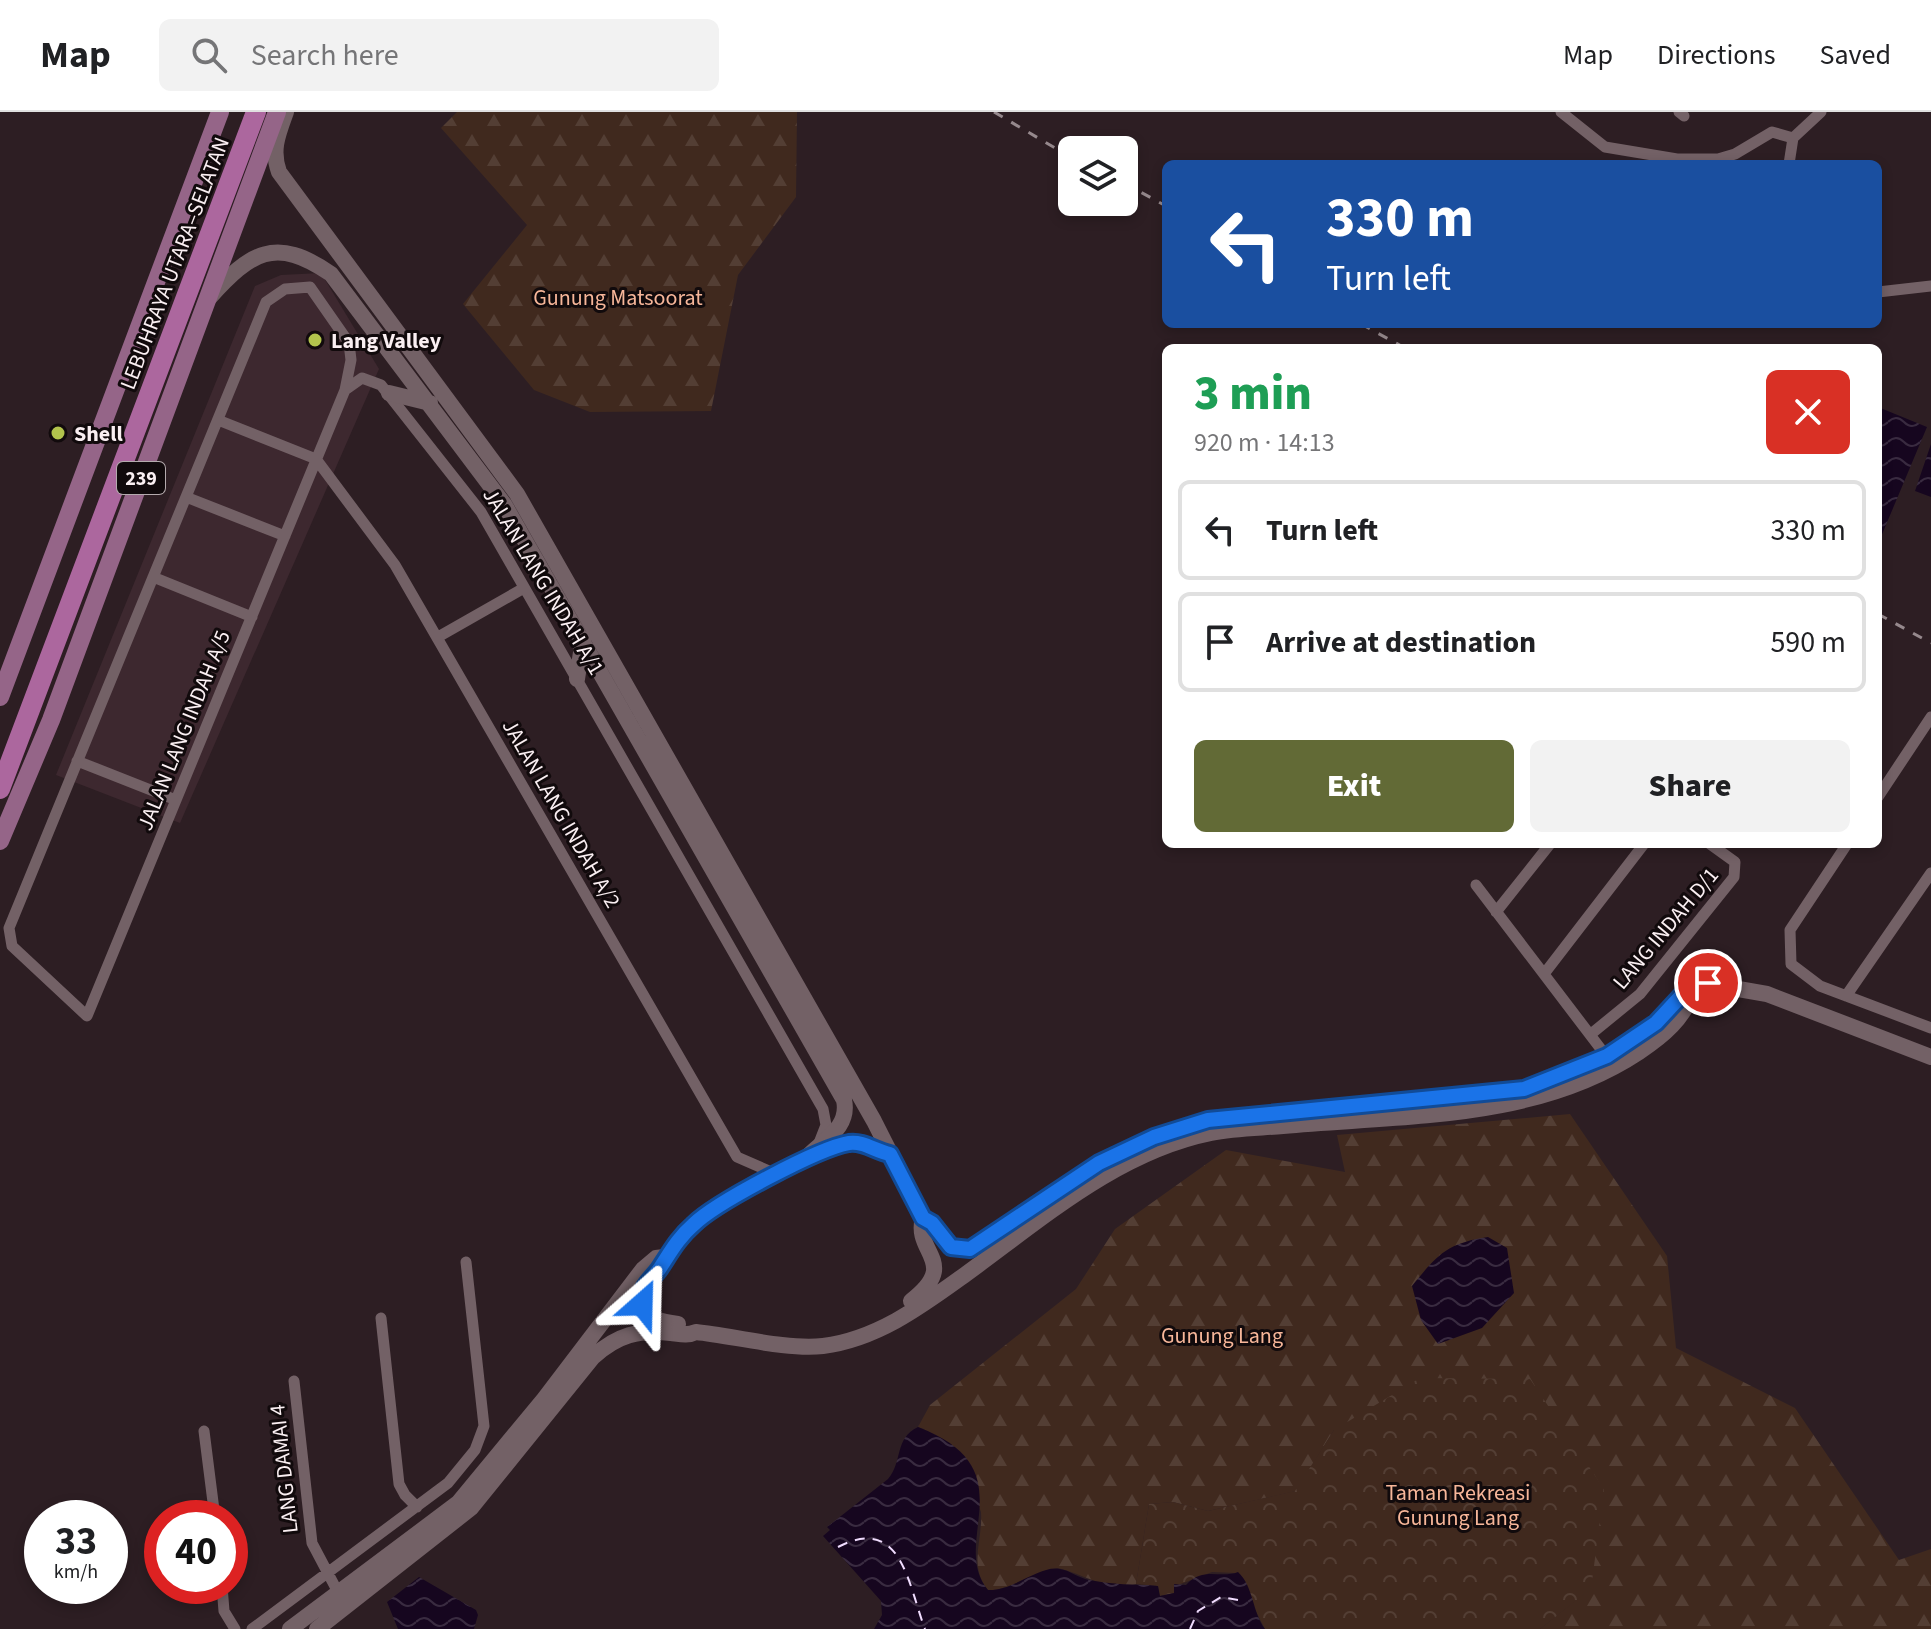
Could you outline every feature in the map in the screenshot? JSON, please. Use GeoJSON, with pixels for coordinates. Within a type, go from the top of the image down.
{"type":"FeatureCollection","features":[{"type":"Feature","properties":{"kind":"highway","name":"LEBUHRAYA UTARA–SELATAN"},"geometry":{"type":"LineString","coordinates":[[0,750],[243,112]]}},
{"type":"Feature","properties":{"kind":"highway","name":"LEBUHRAYA UTARA–SELATAN"},"geometry":{"type":"LineString","coordinates":[[0,789],[256,112]]}},
{"type":"Feature","properties":{"kind":"main road"},"geometry":{"type":"LineString","coordinates":[[0,697],[220,112]]}},
{"type":"Feature","properties":{"kind":"main road","name":"239"},"geometry":{"type":"LineString","coordinates":[[0,841],[51,720],[277,112]]}},
{"type":"Feature","properties":{"kind":"street"},"geometry":{"type":"LineString","coordinates":[[286,112],[275,144],[274,158],[279,172],[517,494],[832,1041],[923,1218],[923,1234],[934,1263],[932,1278],[924,1291],[893,1320]]}},
{"type":"Feature","properties":{"kind":"street"},"geometry":{"type":"LineString","coordinates":[[1561,112],[1605,147],[1677,159],[1718,159],[1735,154],[1763,134],[1772,132],[1793,138]]}},
{"type":"Feature","properties":{"kind":"street"},"geometry":{"type":"LineString","coordinates":[[1790,160],[1793,138],[1821,112]]}},
{"type":"Feature","properties":{"kind":"street","name":"JALAN LANG INDAH A/1"},"geometry":{"type":"LineString","coordinates":[[208,300],[240,265],[258,255],[283,252],[323,268],[383,339],[504,504],[844,1100],[845,1113],[838,1129],[813,1151]]}},
{"type":"Feature","properties":{"kind":"street"},"geometry":{"type":"LineString","coordinates":[[176,800],[77,761],[266,302],[285,289],[303,286],[315,290],[349,343],[351,360],[345,390]]}},
{"type":"Feature","properties":{"kind":"street"},"geometry":{"type":"LineString","coordinates":[[1882,292],[1931,286]]}},
{"type":"Feature","properties":{"kind":"street"},"geometry":{"type":"LineString","coordinates":[[345,390],[359,379],[369,378],[389,393],[430,403]]}},
{"type":"Feature","properties":{"kind":"street","name":"JALAN LANG INDAH A/5"},"geometry":{"type":"LineString","coordinates":[[77,761],[8,937],[12,946],[87,1016],[345,390]]}},
{"type":"Feature","properties":{"kind":"street","name":"JALAN LANG INDAH A/1"},"geometry":{"type":"LineString","coordinates":[[389,393],[481,512],[823,1109],[826,1125],[813,1151]]}},
{"type":"Feature","properties":{"kind":"street"},"geometry":{"type":"LineString","coordinates":[[218,420],[316,459]]}},
{"type":"Feature","properties":{"kind":"street","name":"JALAN LANG INDAH A/2"},"geometry":{"type":"LineString","coordinates":[[316,459],[395,565],[737,1157],[777,1174]]}},
{"type":"Feature","properties":{"kind":"street"},"geometry":{"type":"LineString","coordinates":[[186,497],[285,536]]}},
{"type":"Feature","properties":{"kind":"street"},"geometry":{"type":"LineString","coordinates":[[153,577],[252,617]]}},
{"type":"Feature","properties":{"kind":"street"},"geometry":{"type":"LineString","coordinates":[[438,637],[524,588]]}},
{"type":"Feature","properties":{"kind":"street"},"geometry":{"type":"LineString","coordinates":[[577,679],[583,639]]}},
{"type":"Feature","properties":{"kind":"street"},"geometry":{"type":"LineString","coordinates":[[1882,791],[1931,717]]}},
{"type":"Feature","properties":{"kind":"street"},"geometry":{"type":"LineString","coordinates":[[1496,912],[1547,848]]}},
{"type":"Feature","properties":{"kind":"street"},"geometry":{"type":"LineString","coordinates":[[1544,974],[1641,848]]}},
{"type":"Feature","properties":{"kind":"street","name":"LANG INDAH D/1"},"geometry":{"type":"LineString","coordinates":[[1591,1034],[1640,994],[1734,877],[1735,862],[1716,848]]}},
{"type":"Feature","properties":{"kind":"street"},"geometry":{"type":"LineString","coordinates":[[1844,848],[1790,930],[1791,964],[1820,986],[1929,1024]]}},
{"type":"Feature","properties":{"kind":"street"},"geometry":{"type":"LineString","coordinates":[[1846,996],[1931,873]]}},
{"type":"Feature","properties":{"kind":"street"},"geometry":{"type":"LineString","coordinates":[[1476,885],[1611,1062]]}},
{"type":"Feature","properties":{"kind":"street"},"geometry":{"type":"LineString","coordinates":[[290,1629],[343,1600],[471,1508],[585,1367],[611,1341],[643,1331],[687,1335],[696,1332],[815,1346],[863,1335],[906,1317],[1089,1185],[1157,1150],[1219,1132],[1526,1102],[1576,1087],[1656,1023],[1681,996],[1712,983],[1767,994],[1931,1057]]}},
{"type":"Feature","properties":{"kind":"street"},"geometry":{"type":"LineString","coordinates":[[923,1218],[932,1223],[951,1247],[970,1249],[1099,1163],[1124,1149],[1182,1127],[1252,1114],[1524,1089],[1611,1062]]}},
{"type":"Feature","properties":{"kind":"street"},"geometry":{"type":"LineString","coordinates":[[696,1332],[689,1325],[652,1318],[642,1304],[642,1290],[664,1257],[695,1222],[813,1151],[853,1143],[890,1154]]}},
{"type":"Feature","properties":{"kind":"street"},"geometry":{"type":"LineString","coordinates":[[317,1629],[343,1600],[458,1503],[643,1269],[656,1258],[664,1257]]}},
{"type":"Feature","properties":{"kind":"street"},"geometry":{"type":"LineString","coordinates":[[252,1629],[329,1575],[455,1477],[481,1439],[484,1426],[466,1262]]}},
{"type":"Feature","properties":{"kind":"street"},"geometry":{"type":"LineString","coordinates":[[381,1318],[399,1484],[417,1507]]}},
{"type":"Feature","properties":{"kind":"street","name":"LANG DAMAI 4"},"geometry":{"type":"LineString","coordinates":[[294,1381],[312,1543],[343,1600]]}},
{"type":"Feature","properties":{"kind":"street"},"geometry":{"type":"LineString","coordinates":[[204,1431],[213,1500]]}},
{"type":"Feature","properties":{"kind":"street"},"geometry":{"type":"LineString","coordinates":[[223,1604],[224,1611],[235,1629]]}},
{"type":"Feature","properties":{"kind":"shaded area"},"geometry":{"type":"Polygon","coordinates":[[[321,273],[379,369],[180,823],[56,775],[255,286],[281,275],[321,273]]]}},
{"type":"Feature","properties":{"kind":"green space","name":"Gunung Matsoorat"},"geometry":{"type":"Polygon","coordinates":[[[457,112],[797,112],[796,197],[738,275],[711,411],[590,412],[534,390],[463,304],[527,225],[441,128],[457,112]]]}},
{"type":"Feature","properties":{"kind":"green space","name":"Gunung Lang"},"geometry":{"type":"Polygon","coordinates":[[[1570,1114],[1667,1256],[1676,1348],[1795,1408],[1899,1560],[1931,1549],[1931,1629],[1540,1629],[1590,1589],[1334,1430],[1296,1491],[1208,1511],[1173,1502],[1149,1504],[1136,1584],[1108,1585],[1054,1569],[1007,1587],[988,1590],[982,1581],[978,1562],[979,1506],[924,1429],[918,1427],[930,1405],[1076,1289],[1115,1229],[1226,1150],[1345,1172],[1337,1135],[1570,1114]]]}},
{"type":"Feature","properties":{"kind":"green space","name":"Taman Rekreasi Gunung Lang"},"geometry":{"type":"Polygon","coordinates":[[[1420,1378],[1530,1379],[1604,1489],[1591,1589],[1540,1629],[1265,1629],[1236,1573],[1212,1572],[1178,1585],[1174,1593],[1159,1596],[1158,1586],[1136,1584],[1149,1504],[1173,1502],[1208,1511],[1295,1491],[1334,1430],[1420,1378]]]}},
{"type":"Feature","properties":{"kind":"water"},"geometry":{"type":"Polygon","coordinates":[[[1882,409],[1927,427],[1882,534],[1882,409]]]}},
{"type":"Feature","properties":{"kind":"water"},"geometry":{"type":"Polygon","coordinates":[[[1931,444],[1931,497],[1915,491],[1931,444]]]}},
{"type":"Feature","properties":{"kind":"water"},"geometry":{"type":"Polygon","coordinates":[[[1488,1237],[1507,1248],[1514,1293],[1482,1328],[1438,1344],[1421,1320],[1412,1286],[1444,1252],[1462,1243],[1488,1237]]]}},
{"type":"Feature","properties":{"kind":"water"},"geometry":{"type":"Polygon","coordinates":[[[918,1427],[951,1444],[970,1463],[978,1484],[980,1506],[976,1550],[978,1571],[988,1590],[1007,1587],[1044,1571],[1060,1569],[1098,1582],[1158,1586],[1160,1596],[1174,1593],[1174,1584],[1186,1585],[1205,1574],[1238,1572],[1247,1585],[1265,1629],[874,1629],[882,1615],[881,1601],[823,1536],[830,1530],[827,1527],[888,1479],[905,1437],[918,1427]]]}},
{"type":"Feature","properties":{"kind":"water"},"geometry":{"type":"Polygon","coordinates":[[[419,1577],[476,1610],[478,1615],[474,1629],[398,1629],[387,1602],[419,1577]]]}},
{"type":"Feature","properties":{"kind":"ferry route"},"geometry":{"type":"LineString","coordinates":[[838,1547],[859,1539],[876,1540],[889,1547],[907,1575],[925,1629]]}},
{"type":"Feature","properties":{"kind":"ferry route"},"geometry":{"type":"LineString","coordinates":[[1190,1629],[1198,1611],[1221,1597],[1238,1600]]}},
{"type":"Feature","properties":{"kind":"railway"},"geometry":{"type":"LineString","coordinates":[[994,112],[1058,150]]}},
{"type":"Feature","properties":{"kind":"railway"},"geometry":{"type":"LineString","coordinates":[[1138,191],[1162,204]]}},
{"type":"Feature","properties":{"kind":"railway"},"geometry":{"type":"LineString","coordinates":[[1368,328],[1398,344]]}},
{"type":"Feature","properties":{"kind":"railway"},"geometry":{"type":"LineString","coordinates":[[1882,616],[1931,643]]}},
{"type":"Feature","properties":{"kind":"place","name":"Lang Valley"},"geometry":{"type":"Point","coordinates":[315,340]}},
{"type":"Feature","properties":{"kind":"place","name":"Shell"},"geometry":{"type":"Point","coordinates":[58,433]}},
{"type":"Feature","properties":{"kind":"route"},"geometry":{"type":"LineString","coordinates":[[642,1304],[644,1286],[664,1257],[695,1222],[807,1157],[847,1143],[864,1144],[890,1154],[923,1218],[932,1223],[951,1247],[963,1251],[977,1247],[1099,1163],[1154,1137],[1208,1120],[1252,1114],[1524,1089],[1571,1073],[1628,1044],[1656,1023],[1681,996],[1708,983]]}}]}
